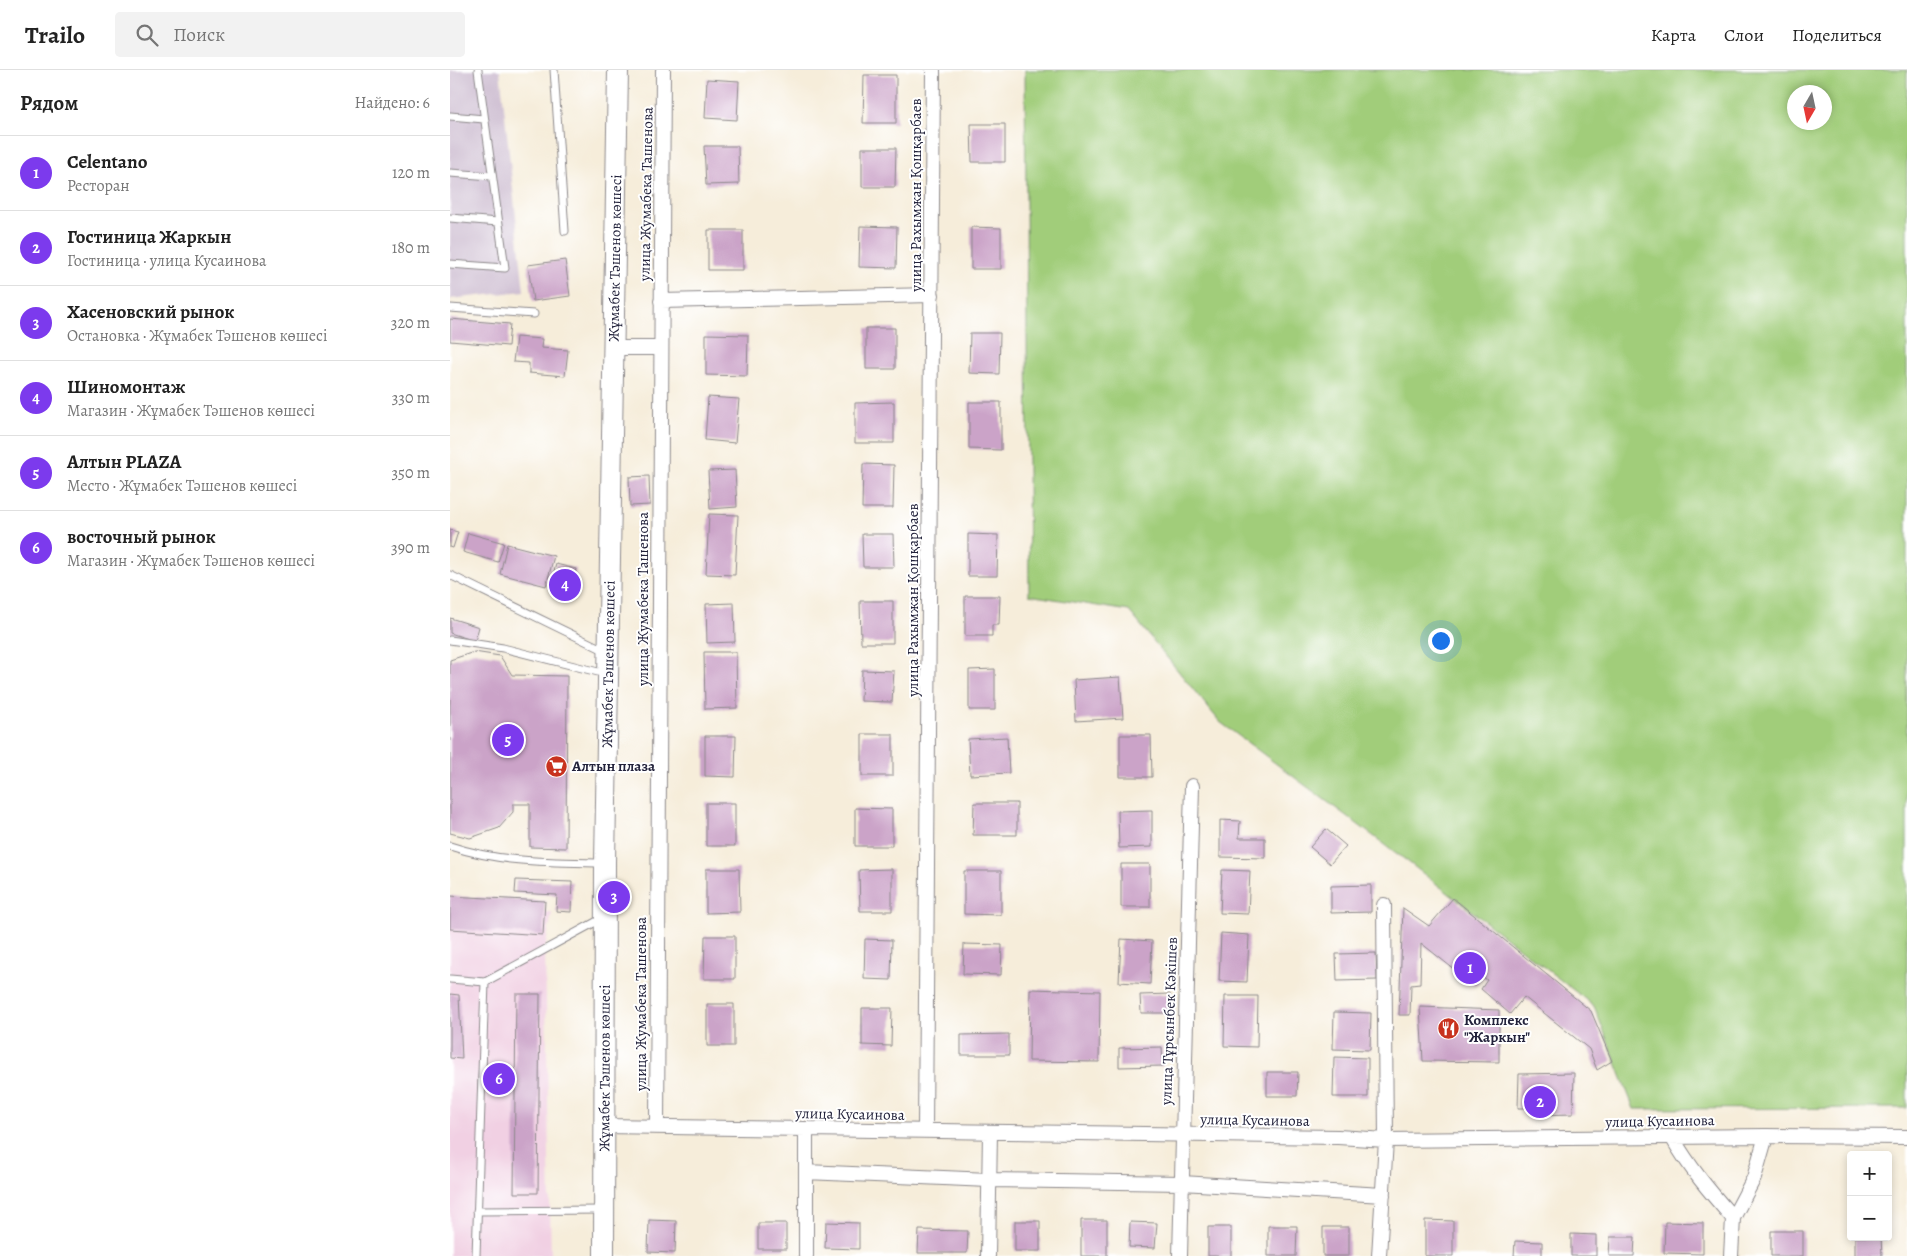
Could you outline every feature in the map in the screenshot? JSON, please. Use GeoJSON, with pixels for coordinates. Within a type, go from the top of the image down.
{"type":"FeatureCollection","features":[{"type":"Feature","properties":{"kind":"main road","name":"Жұмабек Тәшенов көшесі"},"geometry":{"type":"LineString","coordinates":[[604,1256],[605,864],[618,70]]}},
{"type":"Feature","properties":{"kind":"street","name":"улица Жумабека Ташенова"},"geometry":{"type":"LineString","coordinates":[[657,1127],[664,70]]}},
{"type":"Feature","properties":{"kind":"street","name":"улица Рахымжан Қошқарбаев"},"geometry":{"type":"LineString","coordinates":[[925,1131],[933,70]]}},
{"type":"Feature","properties":{"kind":"street"},"geometry":{"type":"LineString","coordinates":[[661,301],[932,295]]}},
{"type":"Feature","properties":{"kind":"street"},"geometry":{"type":"LineString","coordinates":[[614,348],[661,348]]}},
{"type":"Feature","properties":{"kind":"street","name":"улица Тұрсынбек Кәкішев"},"geometry":{"type":"LineString","coordinates":[[1180,1256],[1192,786]]}},
{"type":"Feature","properties":{"kind":"street"},"geometry":{"type":"LineString","coordinates":[[1379,1256],[1386,1140],[1384,905]]}},
{"type":"Feature","properties":{"kind":"street","name":"улица Кусаинова"},"geometry":{"type":"LineString","coordinates":[[603,1126],[1338,1137],[1386,1140],[1766,1136],[1907,1137]]}},
{"type":"Feature","properties":{"kind":"street"},"geometry":{"type":"LineString","coordinates":[[806,1130],[806,1256]]}},
{"type":"Feature","properties":{"kind":"street"},"geometry":{"type":"LineString","coordinates":[[988,1256],[990,1132]]}},
{"type":"Feature","properties":{"kind":"street"},"geometry":{"type":"LineString","coordinates":[[1732,1256],[1733,1218],[1754,1178],[1766,1136]]}},
{"type":"Feature","properties":{"kind":"street"},"geometry":{"type":"LineString","coordinates":[[1672,1137],[1691,1167],[1733,1218]]}},
{"type":"Feature","properties":{"kind":"street"},"geometry":{"type":"LineString","coordinates":[[806,1172],[989,1180],[1182,1183],[1383,1196]]}},
{"type":"Feature","properties":{"kind":"lane"},"geometry":{"type":"LineString","coordinates":[[450,264],[505,268],[478,70]]}},
{"type":"Feature","properties":{"kind":"lane"},"geometry":{"type":"LineString","coordinates":[[554,70],[565,230]]}},
{"type":"Feature","properties":{"kind":"lane"},"geometry":{"type":"LineString","coordinates":[[450,116],[484,119]]}},
{"type":"Feature","properties":{"kind":"lane"},"geometry":{"type":"LineString","coordinates":[[450,172],[492,176]]}},
{"type":"Feature","properties":{"kind":"lane"},"geometry":{"type":"LineString","coordinates":[[450,218],[498,222]]}},
{"type":"Feature","properties":{"kind":"lane"},"geometry":{"type":"LineString","coordinates":[[450,308],[534,314]]}},
{"type":"Feature","properties":{"kind":"lane"},"geometry":{"type":"LineString","coordinates":[[450,575],[609,652]]}},
{"type":"Feature","properties":{"kind":"lane"},"geometry":{"type":"LineString","coordinates":[[450,640],[503,648],[609,675]]}},
{"type":"Feature","properties":{"kind":"lane"},"geometry":{"type":"LineString","coordinates":[[450,846],[474,854],[515,861],[605,864]]}},
{"type":"Feature","properties":{"kind":"lane"},"geometry":{"type":"LineString","coordinates":[[450,979],[485,982],[605,916]]}},
{"type":"Feature","properties":{"kind":"lane"},"geometry":{"type":"LineString","coordinates":[[476,1256],[485,982]]}},
{"type":"Feature","properties":{"kind":"lane"},"geometry":{"type":"LineString","coordinates":[[478,1211],[604,1210]]}},
{"type":"Feature","properties":{"kind":"shaded area"},"geometry":{"type":"Polygon","coordinates":[[[450,70],[500,70],[524,291],[450,299],[450,70]]]}},
{"type":"Feature","properties":{"kind":"shaded area"},"geometry":{"type":"Polygon","coordinates":[[[450,906],[552,913],[545,949],[551,1256],[450,1256],[450,906]]]}},
{"type":"Feature","properties":{"kind":"green space"},"geometry":{"type":"Polygon","coordinates":[[[1025,70],[1907,70],[1907,1108],[1634,1109],[1594,1006],[1407,861],[1220,722],[1129,611],[1029,595],[1025,70]]]}},
{"type":"Feature","properties":{"kind":"building"},"geometry":{"type":"Polygon","coordinates":[[[864,75],[896,75],[896,123],[863,123],[864,75]]]}},
{"type":"Feature","properties":{"kind":"building"},"geometry":{"type":"Polygon","coordinates":[[[707,79],[739,81],[737,120],[705,118],[707,79]]]}},
{"type":"Feature","properties":{"kind":"building"},"geometry":{"type":"Polygon","coordinates":[[[971,124],[1005,124],[1005,162],[972,162],[971,124]]]}},
{"type":"Feature","properties":{"kind":"building"},"geometry":{"type":"Polygon","coordinates":[[[704,146],[738,146],[739,184],[706,185],[704,146]]]}},
{"type":"Feature","properties":{"kind":"building"},"geometry":{"type":"Polygon","coordinates":[[[862,148],[896,148],[895,187],[862,187],[862,148]]]}},
{"type":"Feature","properties":{"kind":"building"},"geometry":{"type":"Polygon","coordinates":[[[860,226],[897,227],[896,268],[859,267],[860,226]]]}},
{"type":"Feature","properties":{"kind":"building"},"geometry":{"type":"Polygon","coordinates":[[[971,227],[1001,228],[1001,269],[971,269],[971,227]]]}},
{"type":"Feature","properties":{"kind":"building"},"geometry":{"type":"Polygon","coordinates":[[[708,230],[743,230],[743,270],[708,270],[708,230]]]}},
{"type":"Feature","properties":{"kind":"building"},"geometry":{"type":"Polygon","coordinates":[[[565,260],[570,296],[533,301],[528,265],[565,260]]]}},
{"type":"Feature","properties":{"kind":"building"},"geometry":{"type":"Polygon","coordinates":[[[450,319],[510,324],[508,346],[450,341],[450,319]]]}},
{"type":"Feature","properties":{"kind":"building"},"geometry":{"type":"Polygon","coordinates":[[[866,328],[895,328],[895,369],[866,369],[866,328]]]}},
{"type":"Feature","properties":{"kind":"building"},"geometry":{"type":"Polygon","coordinates":[[[970,333],[1000,333],[999,374],[969,373],[970,333]]]}},
{"type":"Feature","properties":{"kind":"building"},"geometry":{"type":"Polygon","coordinates":[[[706,334],[748,335],[747,376],[706,375],[706,334]]]}},
{"type":"Feature","properties":{"kind":"building"},"geometry":{"type":"Polygon","coordinates":[[[516,337],[542,339],[541,348],[568,350],[565,376],[529,373],[529,363],[513,362],[516,337]]]}},
{"type":"Feature","properties":{"kind":"building"},"geometry":{"type":"Polygon","coordinates":[[[708,397],[739,399],[735,443],[705,440],[708,397]]]}},
{"type":"Feature","properties":{"kind":"building"},"geometry":{"type":"Polygon","coordinates":[[[894,402],[894,443],[855,443],[855,403],[894,402]]]}},
{"type":"Feature","properties":{"kind":"building"},"geometry":{"type":"Polygon","coordinates":[[[969,402],[1001,402],[1001,450],[969,449],[969,402]]]}},
{"type":"Feature","properties":{"kind":"building"},"geometry":{"type":"Polygon","coordinates":[[[863,464],[894,465],[893,508],[862,508],[863,464]]]}},
{"type":"Feature","properties":{"kind":"building"},"geometry":{"type":"Polygon","coordinates":[[[735,470],[737,507],[710,509],[708,471],[735,470]]]}},
{"type":"Feature","properties":{"kind":"building"},"geometry":{"type":"Polygon","coordinates":[[[649,476],[650,505],[630,506],[629,477],[649,476]]]}},
{"type":"Feature","properties":{"kind":"building"},"geometry":{"type":"Polygon","coordinates":[[[709,514],[738,515],[735,575],[706,574],[709,514]]]}},
{"type":"Feature","properties":{"kind":"building"},"geometry":{"type":"Polygon","coordinates":[[[450,530],[458,532],[453,548],[450,547],[450,530]]]}},
{"type":"Feature","properties":{"kind":"building"},"geometry":{"type":"Polygon","coordinates":[[[468,533],[504,543],[498,562],[463,552],[468,533]]]}},
{"type":"Feature","properties":{"kind":"building"},"geometry":{"type":"Polygon","coordinates":[[[862,534],[893,534],[894,567],[863,567],[862,534]]]}},
{"type":"Feature","properties":{"kind":"building"},"geometry":{"type":"Polygon","coordinates":[[[968,534],[998,535],[997,576],[968,576],[968,534]]]}},
{"type":"Feature","properties":{"kind":"building"},"geometry":{"type":"Polygon","coordinates":[[[507,544],[554,556],[546,586],[500,574],[507,544]]]}},
{"type":"Feature","properties":{"kind":"building"},"geometry":{"type":"Polygon","coordinates":[[[556,564],[576,569],[570,591],[550,586],[556,564]]]}},
{"type":"Feature","properties":{"kind":"building"},"geometry":{"type":"Polygon","coordinates":[[[965,596],[1000,596],[999,625],[992,625],[992,636],[965,636],[965,596]]]}},
{"type":"Feature","properties":{"kind":"building"},"geometry":{"type":"Polygon","coordinates":[[[860,601],[893,601],[893,643],[861,643],[860,601]]]}},
{"type":"Feature","properties":{"kind":"building"},"geometry":{"type":"Polygon","coordinates":[[[734,603],[735,642],[707,643],[706,604],[734,603]]]}},
{"type":"Feature","properties":{"kind":"building"},"geometry":{"type":"Polygon","coordinates":[[[450,618],[479,627],[475,641],[450,633],[450,618]]]}},
{"type":"Feature","properties":{"kind":"building"},"geometry":{"type":"Polygon","coordinates":[[[474,652],[500,656],[512,675],[567,676],[566,848],[530,847],[530,804],[513,804],[513,812],[499,828],[470,838],[450,833],[450,660],[474,652]]]}},
{"type":"Feature","properties":{"kind":"building"},"geometry":{"type":"Polygon","coordinates":[[[704,652],[736,652],[737,708],[705,709],[704,652]]]}},
{"type":"Feature","properties":{"kind":"building"},"geometry":{"type":"Polygon","coordinates":[[[995,669],[995,710],[969,710],[969,670],[995,669]]]}},
{"type":"Feature","properties":{"kind":"building"},"geometry":{"type":"Polygon","coordinates":[[[862,670],[894,671],[892,702],[861,701],[862,670]]]}},
{"type":"Feature","properties":{"kind":"building"},"geometry":{"type":"Polygon","coordinates":[[[1120,677],[1123,718],[1076,721],[1074,680],[1120,677]]]}},
{"type":"Feature","properties":{"kind":"building"},"geometry":{"type":"Polygon","coordinates":[[[862,734],[893,734],[893,776],[862,776],[862,734]]]}},
{"type":"Feature","properties":{"kind":"building"},"geometry":{"type":"Polygon","coordinates":[[[1120,735],[1151,735],[1152,777],[1120,777],[1120,735]]]}},
{"type":"Feature","properties":{"kind":"building"},"geometry":{"type":"Polygon","coordinates":[[[705,736],[736,736],[735,777],[705,776],[705,736]]]}},
{"type":"Feature","properties":{"kind":"building"},"geometry":{"type":"Polygon","coordinates":[[[1007,737],[1009,773],[970,775],[968,739],[1007,737]]]}},
{"type":"Feature","properties":{"kind":"building"},"geometry":{"type":"Polygon","coordinates":[[[706,803],[735,803],[735,846],[706,846],[706,803]]]}},
{"type":"Feature","properties":{"kind":"building"},"geometry":{"type":"Polygon","coordinates":[[[974,803],[1017,803],[1017,835],[973,835],[974,803]]]}},
{"type":"Feature","properties":{"kind":"building"},"geometry":{"type":"Polygon","coordinates":[[[855,808],[892,809],[892,846],[855,846],[855,808]]]}},
{"type":"Feature","properties":{"kind":"building"},"geometry":{"type":"Polygon","coordinates":[[[1152,810],[1152,847],[1119,848],[1118,811],[1152,810]]]}},
{"type":"Feature","properties":{"kind":"building"},"geometry":{"type":"Polygon","coordinates":[[[1220,820],[1240,821],[1239,838],[1265,838],[1265,858],[1220,857],[1220,820]]]}},
{"type":"Feature","properties":{"kind":"building"},"geometry":{"type":"Polygon","coordinates":[[[1326,829],[1346,846],[1330,864],[1310,847],[1326,829]]]}},
{"type":"Feature","properties":{"kind":"building"},"geometry":{"type":"Polygon","coordinates":[[[1121,864],[1150,864],[1150,907],[1121,907],[1121,864]]]}},
{"type":"Feature","properties":{"kind":"building"},"geometry":{"type":"Polygon","coordinates":[[[706,869],[739,869],[740,912],[706,913],[706,869]]]}},
{"type":"Feature","properties":{"kind":"building"},"geometry":{"type":"Polygon","coordinates":[[[892,869],[892,911],[860,911],[859,870],[892,869]]]}},
{"type":"Feature","properties":{"kind":"building"},"geometry":{"type":"Polygon","coordinates":[[[1222,870],[1250,871],[1248,914],[1220,913],[1222,870]]]}},
{"type":"Feature","properties":{"kind":"building"},"geometry":{"type":"Polygon","coordinates":[[[964,871],[1001,871],[1001,915],[964,914],[964,871]]]}},
{"type":"Feature","properties":{"kind":"building"},"geometry":{"type":"Polygon","coordinates":[[[516,880],[572,882],[571,912],[556,911],[557,895],[515,893],[516,880]]]}},
{"type":"Feature","properties":{"kind":"building"},"geometry":{"type":"Polygon","coordinates":[[[1371,885],[1371,912],[1331,913],[1331,886],[1371,885]]]}},
{"type":"Feature","properties":{"kind":"building"},"geometry":{"type":"Polygon","coordinates":[[[450,896],[545,901],[543,935],[450,929],[450,896]]]}},
{"type":"Feature","properties":{"kind":"building"},"geometry":{"type":"Polygon","coordinates":[[[1453,898],[1591,1011],[1612,1061],[1597,1070],[1589,1049],[1524,997],[1510,1014],[1481,989],[1487,980],[1483,977],[1475,986],[1421,943],[1420,984],[1411,985],[1410,1015],[1399,1015],[1403,908],[1429,926],[1453,898]]]}},
{"type":"Feature","properties":{"kind":"building"},"geometry":{"type":"Polygon","coordinates":[[[1221,933],[1249,935],[1247,982],[1219,981],[1221,933]]]}},
{"type":"Feature","properties":{"kind":"building"},"geometry":{"type":"Polygon","coordinates":[[[705,936],[735,936],[735,979],[704,979],[705,936]]]}},
{"type":"Feature","properties":{"kind":"building"},"geometry":{"type":"Polygon","coordinates":[[[865,939],[892,940],[891,980],[864,979],[865,939]]]}},
{"type":"Feature","properties":{"kind":"building"},"geometry":{"type":"Polygon","coordinates":[[[1121,939],[1152,941],[1150,984],[1119,982],[1121,939]]]}},
{"type":"Feature","properties":{"kind":"building"},"geometry":{"type":"Polygon","coordinates":[[[964,944],[1002,945],[1001,975],[963,974],[964,944]]]}},
{"type":"Feature","properties":{"kind":"building"},"geometry":{"type":"Polygon","coordinates":[[[1376,953],[1377,980],[1337,981],[1336,954],[1376,953]]]}},
{"type":"Feature","properties":{"kind":"building"},"geometry":{"type":"Polygon","coordinates":[[[1030,989],[1100,991],[1099,1062],[1029,1061],[1030,989]]]}},
{"type":"Feature","properties":{"kind":"building"},"geometry":{"type":"Polygon","coordinates":[[[450,994],[459,995],[462,1059],[450,1058],[450,994]]]}},
{"type":"Feature","properties":{"kind":"building"},"geometry":{"type":"Polygon","coordinates":[[[516,994],[540,994],[538,1193],[514,1193],[516,994]]]}},
{"type":"Feature","properties":{"kind":"building"},"geometry":{"type":"Polygon","coordinates":[[[1170,994],[1170,1013],[1141,1013],[1140,995],[1170,994]]]}},
{"type":"Feature","properties":{"kind":"building"},"geometry":{"type":"Polygon","coordinates":[[[1225,996],[1258,996],[1257,1047],[1224,1046],[1225,996]]]}},
{"type":"Feature","properties":{"kind":"building"},"geometry":{"type":"Polygon","coordinates":[[[707,1004],[734,1004],[734,1046],[707,1046],[707,1004]]]}},
{"type":"Feature","properties":{"kind":"building"},"geometry":{"type":"Polygon","coordinates":[[[1420,1007],[1499,1010],[1499,1062],[1423,1061],[1420,1007]]]}},
{"type":"Feature","properties":{"kind":"building"},"geometry":{"type":"Polygon","coordinates":[[[862,1008],[892,1008],[891,1046],[862,1045],[862,1008]]]}},
{"type":"Feature","properties":{"kind":"building"},"geometry":{"type":"Polygon","coordinates":[[[1334,1012],[1371,1013],[1370,1050],[1333,1049],[1334,1012]]]}},
{"type":"Feature","properties":{"kind":"building"},"geometry":{"type":"Polygon","coordinates":[[[1009,1034],[1009,1055],[961,1055],[961,1035],[1009,1034]]]}},
{"type":"Feature","properties":{"kind":"building"},"geometry":{"type":"Polygon","coordinates":[[[1162,1047],[1163,1066],[1119,1067],[1119,1048],[1162,1047]]]}},
{"type":"Feature","properties":{"kind":"building"},"geometry":{"type":"Polygon","coordinates":[[[1334,1057],[1368,1058],[1368,1097],[1333,1097],[1334,1057]]]}},
{"type":"Feature","properties":{"kind":"building"},"geometry":{"type":"Polygon","coordinates":[[[1267,1072],[1298,1072],[1297,1096],[1267,1096],[1267,1072]]]}},
{"type":"Feature","properties":{"kind":"building"},"geometry":{"type":"Polygon","coordinates":[[[1574,1073],[1573,1114],[1534,1115],[1534,1108],[1518,1108],[1519,1074],[1574,1073]]]}},
{"type":"Feature","properties":{"kind":"building"},"geometry":{"type":"Polygon","coordinates":[[[649,1220],[676,1221],[675,1253],[648,1252],[649,1220]]]}},
{"type":"Feature","properties":{"kind":"building"},"geometry":{"type":"Polygon","coordinates":[[[1081,1220],[1107,1220],[1107,1256],[1081,1256],[1081,1220]]]}},
{"type":"Feature","properties":{"kind":"building"},"geometry":{"type":"Polygon","coordinates":[[[1425,1220],[1453,1221],[1453,1256],[1425,1256],[1425,1220]]]}},
{"type":"Feature","properties":{"kind":"building"},"geometry":{"type":"Polygon","coordinates":[[[1015,1221],[1040,1221],[1040,1251],[1015,1251],[1015,1221]]]}},
{"type":"Feature","properties":{"kind":"building"},"geometry":{"type":"Polygon","coordinates":[[[826,1222],[859,1223],[859,1249],[825,1248],[826,1222]]]}},
{"type":"Feature","properties":{"kind":"building"},"geometry":{"type":"Polygon","coordinates":[[[1130,1222],[1157,1223],[1155,1248],[1129,1247],[1130,1222]]]}},
{"type":"Feature","properties":{"kind":"building"},"geometry":{"type":"Polygon","coordinates":[[[1665,1222],[1703,1223],[1703,1254],[1664,1253],[1665,1222]]]}},
{"type":"Feature","properties":{"kind":"building"},"geometry":{"type":"Polygon","coordinates":[[[758,1223],[786,1223],[786,1249],[758,1249],[758,1223]]]}},
{"type":"Feature","properties":{"kind":"building"},"geometry":{"type":"Polygon","coordinates":[[[1268,1226],[1297,1226],[1296,1256],[1268,1256],[1268,1226]]]}},
{"type":"Feature","properties":{"kind":"building"},"geometry":{"type":"Polygon","coordinates":[[[1208,1227],[1231,1227],[1231,1256],[1208,1256],[1208,1227]]]}},
{"type":"Feature","properties":{"kind":"building"},"geometry":{"type":"Polygon","coordinates":[[[1323,1227],[1349,1227],[1349,1256],[1323,1256],[1323,1227]]]}},
{"type":"Feature","properties":{"kind":"building"},"geometry":{"type":"Polygon","coordinates":[[[919,1230],[968,1231],[967,1253],[918,1253],[919,1230]]]}},
{"type":"Feature","properties":{"kind":"building"},"geometry":{"type":"Polygon","coordinates":[[[1771,1231],[1803,1231],[1803,1256],[1771,1256],[1771,1231]]]}},
{"type":"Feature","properties":{"kind":"building"},"geometry":{"type":"Polygon","coordinates":[[[1571,1234],[1596,1235],[1596,1256],[1571,1256],[1571,1234]]]}},
{"type":"Feature","properties":{"kind":"building"},"geometry":{"type":"Polygon","coordinates":[[[1610,1237],[1635,1237],[1634,1256],[1609,1256],[1610,1237]]]}},
{"type":"Feature","properties":{"kind":"building"},"geometry":{"type":"Polygon","coordinates":[[[1515,1241],[1542,1242],[1542,1256],[1514,1256],[1515,1241]]]}},
{"type":"Feature","properties":{"kind":"building"},"geometry":{"type":"Polygon","coordinates":[[[1855,1241],[1881,1241],[1882,1256],[1855,1256],[1855,1241]]]}},
{"type":"Feature","properties":{"kind":"place","name":"Шиномонтаж"},"geometry":{"type":"Point","coordinates":[565,585]}},
{"type":"Feature","properties":{"kind":"place","name":"Алтын PLAZA"},"geometry":{"type":"Point","coordinates":[508,740]}},
{"type":"Feature","properties":{"kind":"place","name":"Алтын плаза"},"geometry":{"type":"Point","coordinates":[556,766]}},
{"type":"Feature","properties":{"kind":"place","name":"Хасеновский рынок"},"geometry":{"type":"Point","coordinates":[614,897]}},
{"type":"Feature","properties":{"kind":"place","name":"Celentano"},"geometry":{"type":"Point","coordinates":[1470,968]}},
{"type":"Feature","properties":{"kind":"place","name":"Комплекс \"Жаркын\""},"geometry":{"type":"Point","coordinates":[1448,1029]}},
{"type":"Feature","properties":{"kind":"place","name":"восточный рынок"},"geometry":{"type":"Point","coordinates":[499,1079]}},
{"type":"Feature","properties":{"kind":"place","name":"Гостиница Жаркын"},"geometry":{"type":"Point","coordinates":[1540,1102]}}]}
